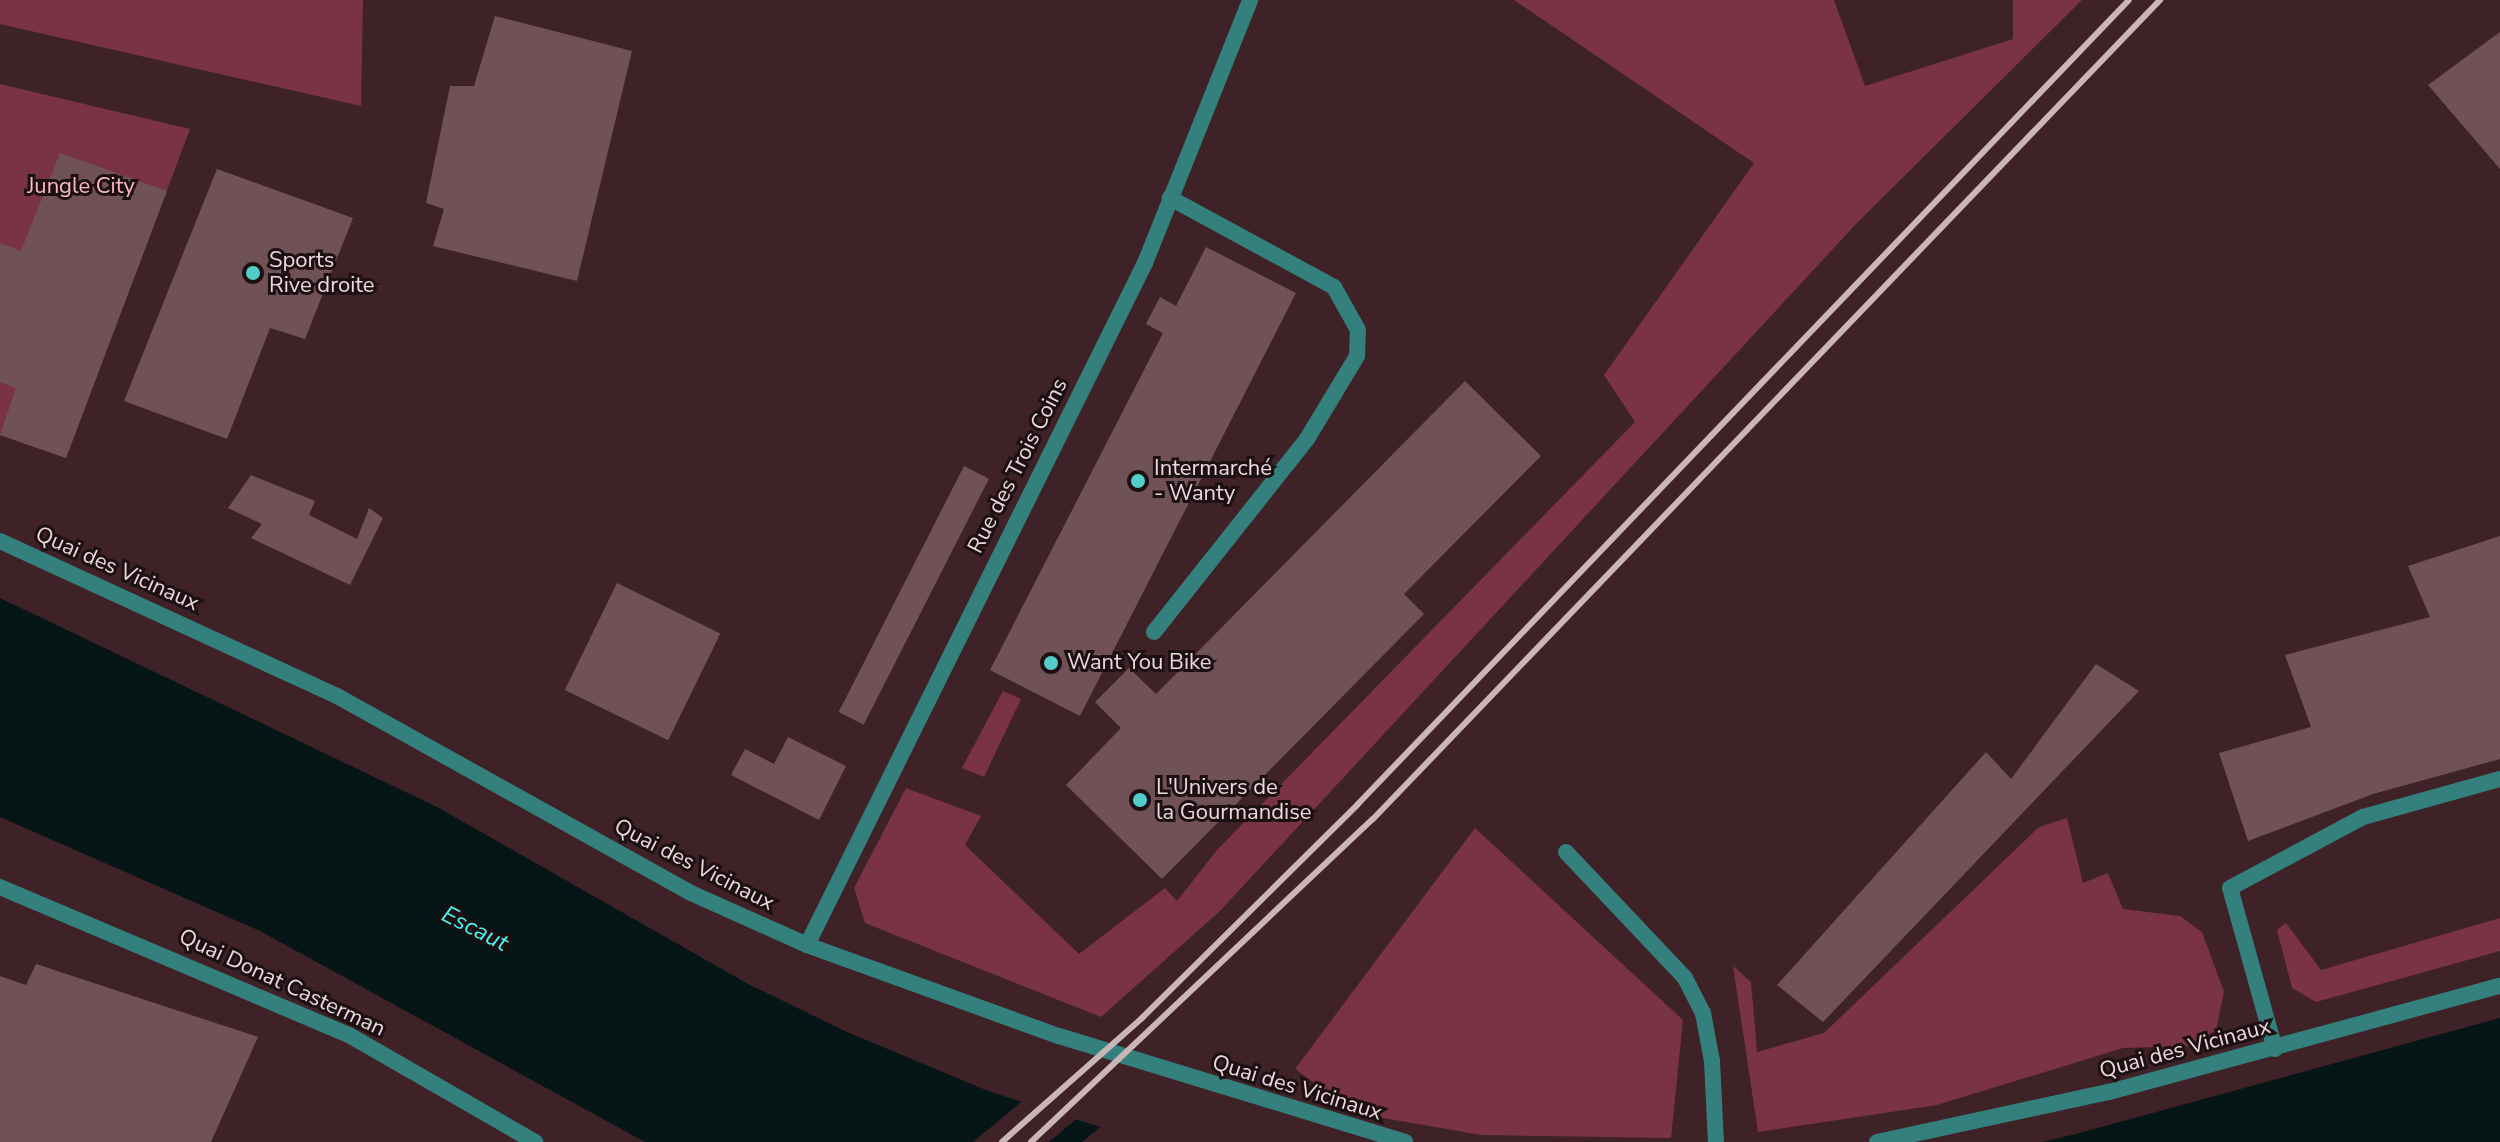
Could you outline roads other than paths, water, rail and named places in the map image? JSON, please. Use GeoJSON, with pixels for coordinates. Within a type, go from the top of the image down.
{"type":"FeatureCollection","features":[{"type":"Feature","properties":{"kind":"street","name":"Rue des Trois Coins"},"geometry":{"type":"LineString","coordinates":[[807,945],[1170,198],[1250,0]]}},
{"type":"Feature","properties":{"kind":"street"},"geometry":{"type":"LineString","coordinates":[[1154,632],[1307,439],[1357,356],[1358,330],[1334,287],[1170,198]]}},
{"type":"Feature","properties":{"kind":"street","name":"Quai des Vicinaux"},"geometry":{"type":"LineString","coordinates":[[0,541],[337,696],[691,893],[807,945],[1089,1046],[1405,1142]]}},
{"type":"Feature","properties":{"kind":"street"},"geometry":{"type":"LineString","coordinates":[[2275,1049],[2230,888],[2363,817],[2500,779]]}},
{"type":"Feature","properties":{"kind":"street"},"geometry":{"type":"LineString","coordinates":[[1566,852],[1685,978],[1697,1001],[1712,1061],[1716,1142]]}},
{"type":"Feature","properties":{"kind":"street","name":"Quai Donat Casterman"},"geometry":{"type":"LineString","coordinates":[[0,887],[349,1035],[535,1142]]}},
{"type":"Feature","properties":{"kind":"street","name":"Quai des Vicinaux"},"geometry":{"type":"LineString","coordinates":[[1877,1142],[2275,1049],[2500,986]]}},
{"type":"Feature","properties":{"kind":"water","name":"Escaut"},"geometry":{"type":"Polygon","coordinates":[[[0,598],[439,808],[748,984],[847,1032],[988,1091],[1147,1142],[645,1142],[260,931],[0,817],[0,598]]]}},
{"type":"Feature","properties":{"kind":"water"},"geometry":{"type":"Polygon","coordinates":[[[2500,1018],[2500,1142],[2042,1142],[2072,1135],[2500,1018]]]}},
{"type":"Feature","properties":{"kind":"railway"},"geometry":{"type":"LineString","coordinates":[[1002,1142],[1142,1018],[1357,805],[2129,0]]}},
{"type":"Feature","properties":{"kind":"railway"},"geometry":{"type":"LineString","coordinates":[[1031,1142],[1373,819],[2160,0]]}},
{"type":"Feature","properties":{"kind":"place","name":"Sports Rive droite"},"geometry":{"type":"Point","coordinates":[253,273]}},
{"type":"Feature","properties":{"kind":"place","name":"Intermarché - Wanty"},"geometry":{"type":"Point","coordinates":[1138,481]}},
{"type":"Feature","properties":{"kind":"place","name":"Want You Bike"},"geometry":{"type":"Point","coordinates":[1051,663]}},
{"type":"Feature","properties":{"kind":"place","name":"L'Univers de la Gourmandise"},"geometry":{"type":"Point","coordinates":[1140,800]}},
{"type":"Feature","properties":{"kind":"park label","name":"Jungle City"},"geometry":{"type":"Point","coordinates":[81,187]}}]}
